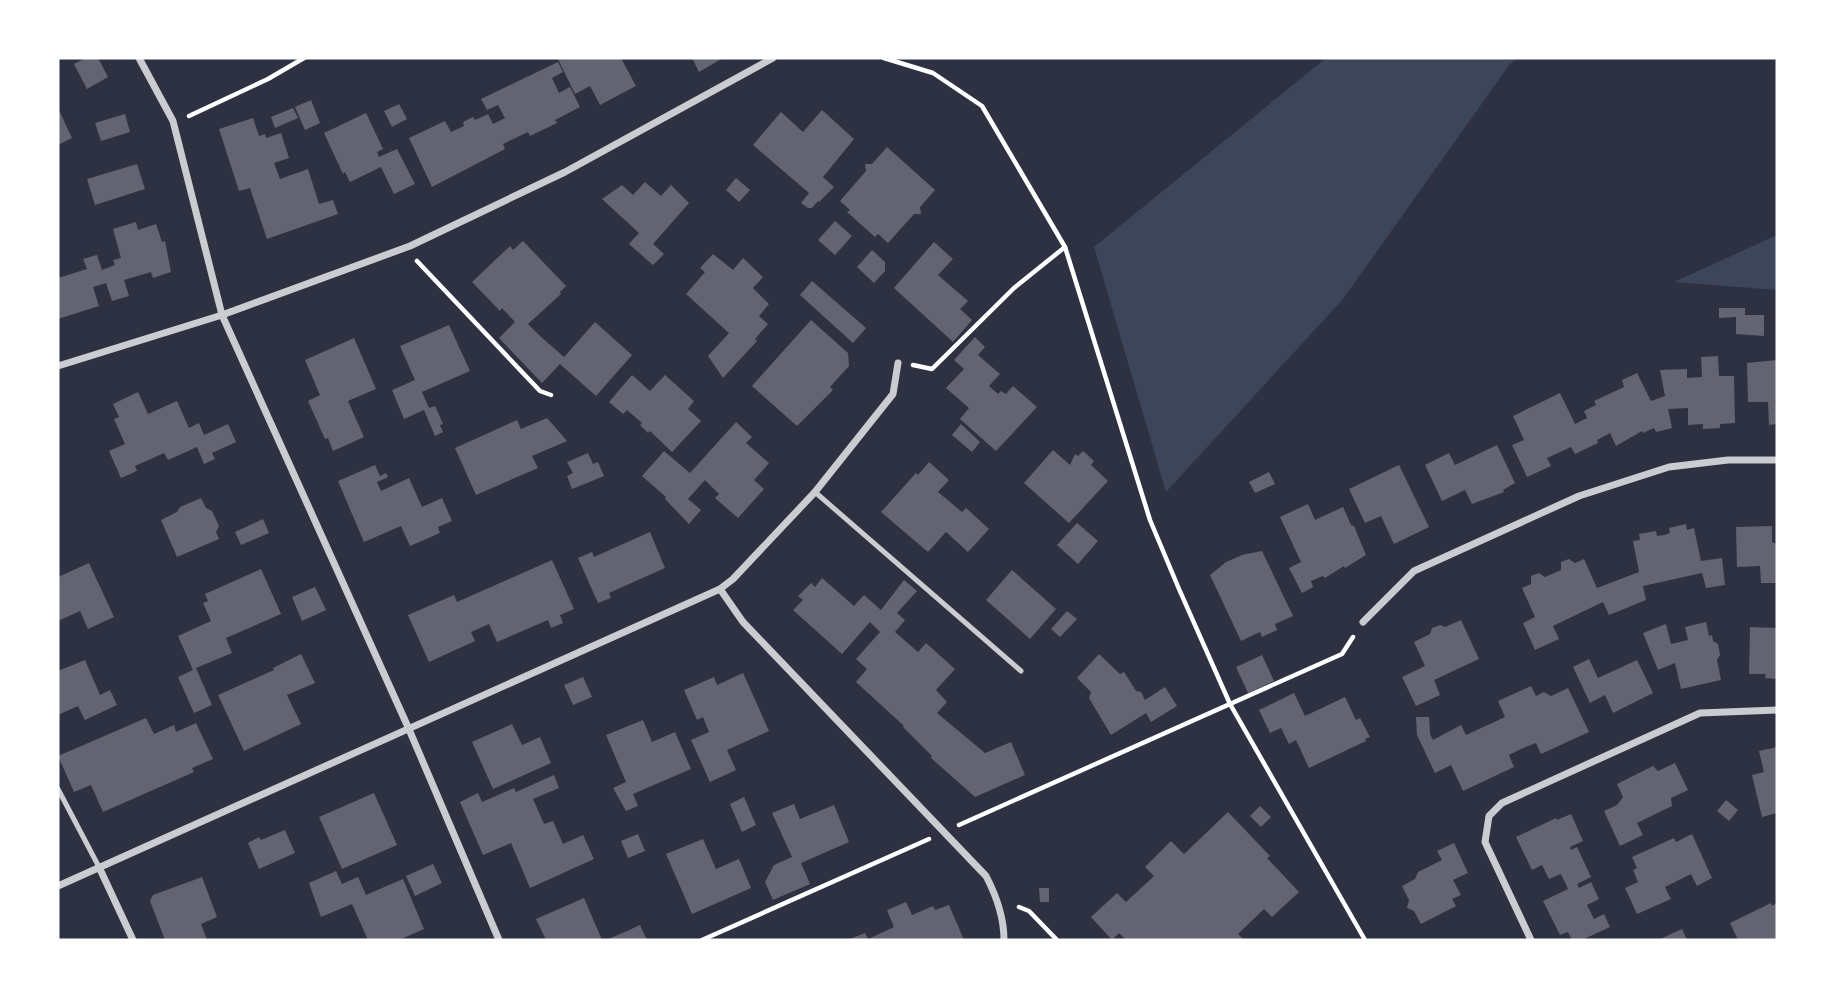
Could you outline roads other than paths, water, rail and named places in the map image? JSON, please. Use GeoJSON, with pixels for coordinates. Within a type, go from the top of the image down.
{"type":"FeatureCollection","features":[{"type":"Feature","properties":{"kind":"street"},"geometry":{"type":"LineString","coordinates":[[139,58],[173,121],[222,315],[408,727],[499,940]]}},
{"type":"Feature","properties":{"kind":"street"},"geometry":{"type":"LineString","coordinates":[[58,366],[222,315],[410,246],[565,172],[773,58]]}},
{"type":"Feature","properties":{"kind":"street"},"geometry":{"type":"LineString","coordinates":[[58,886],[720,589],[733,579],[815,492],[893,394],[898,363]]}},
{"type":"Feature","properties":{"kind":"street"},"geometry":{"type":"LineString","coordinates":[[1363,622],[1414,571],[1579,496],[1669,467],[1728,460],[1777,460]]}},
{"type":"Feature","properties":{"kind":"street"},"geometry":{"type":"LineString","coordinates":[[720,589],[743,622],[986,876],[997,899],[1004,925],[1004,940]]}},
{"type":"Feature","properties":{"kind":"street"},"geometry":{"type":"LineString","coordinates":[[1531,940],[1485,842],[1489,816],[1502,803],[1700,713],[1777,710]]}},
{"type":"Feature","properties":{"kind":"street"},"geometry":{"type":"LineString","coordinates":[[99,867],[133,940]]}},
{"type":"Feature","properties":{"kind":"lane"},"geometry":{"type":"LineString","coordinates":[[815,492],[1021,671]]}},
{"type":"Feature","properties":{"kind":"lane"},"geometry":{"type":"LineString","coordinates":[[58,789],[99,867]]}}]}
